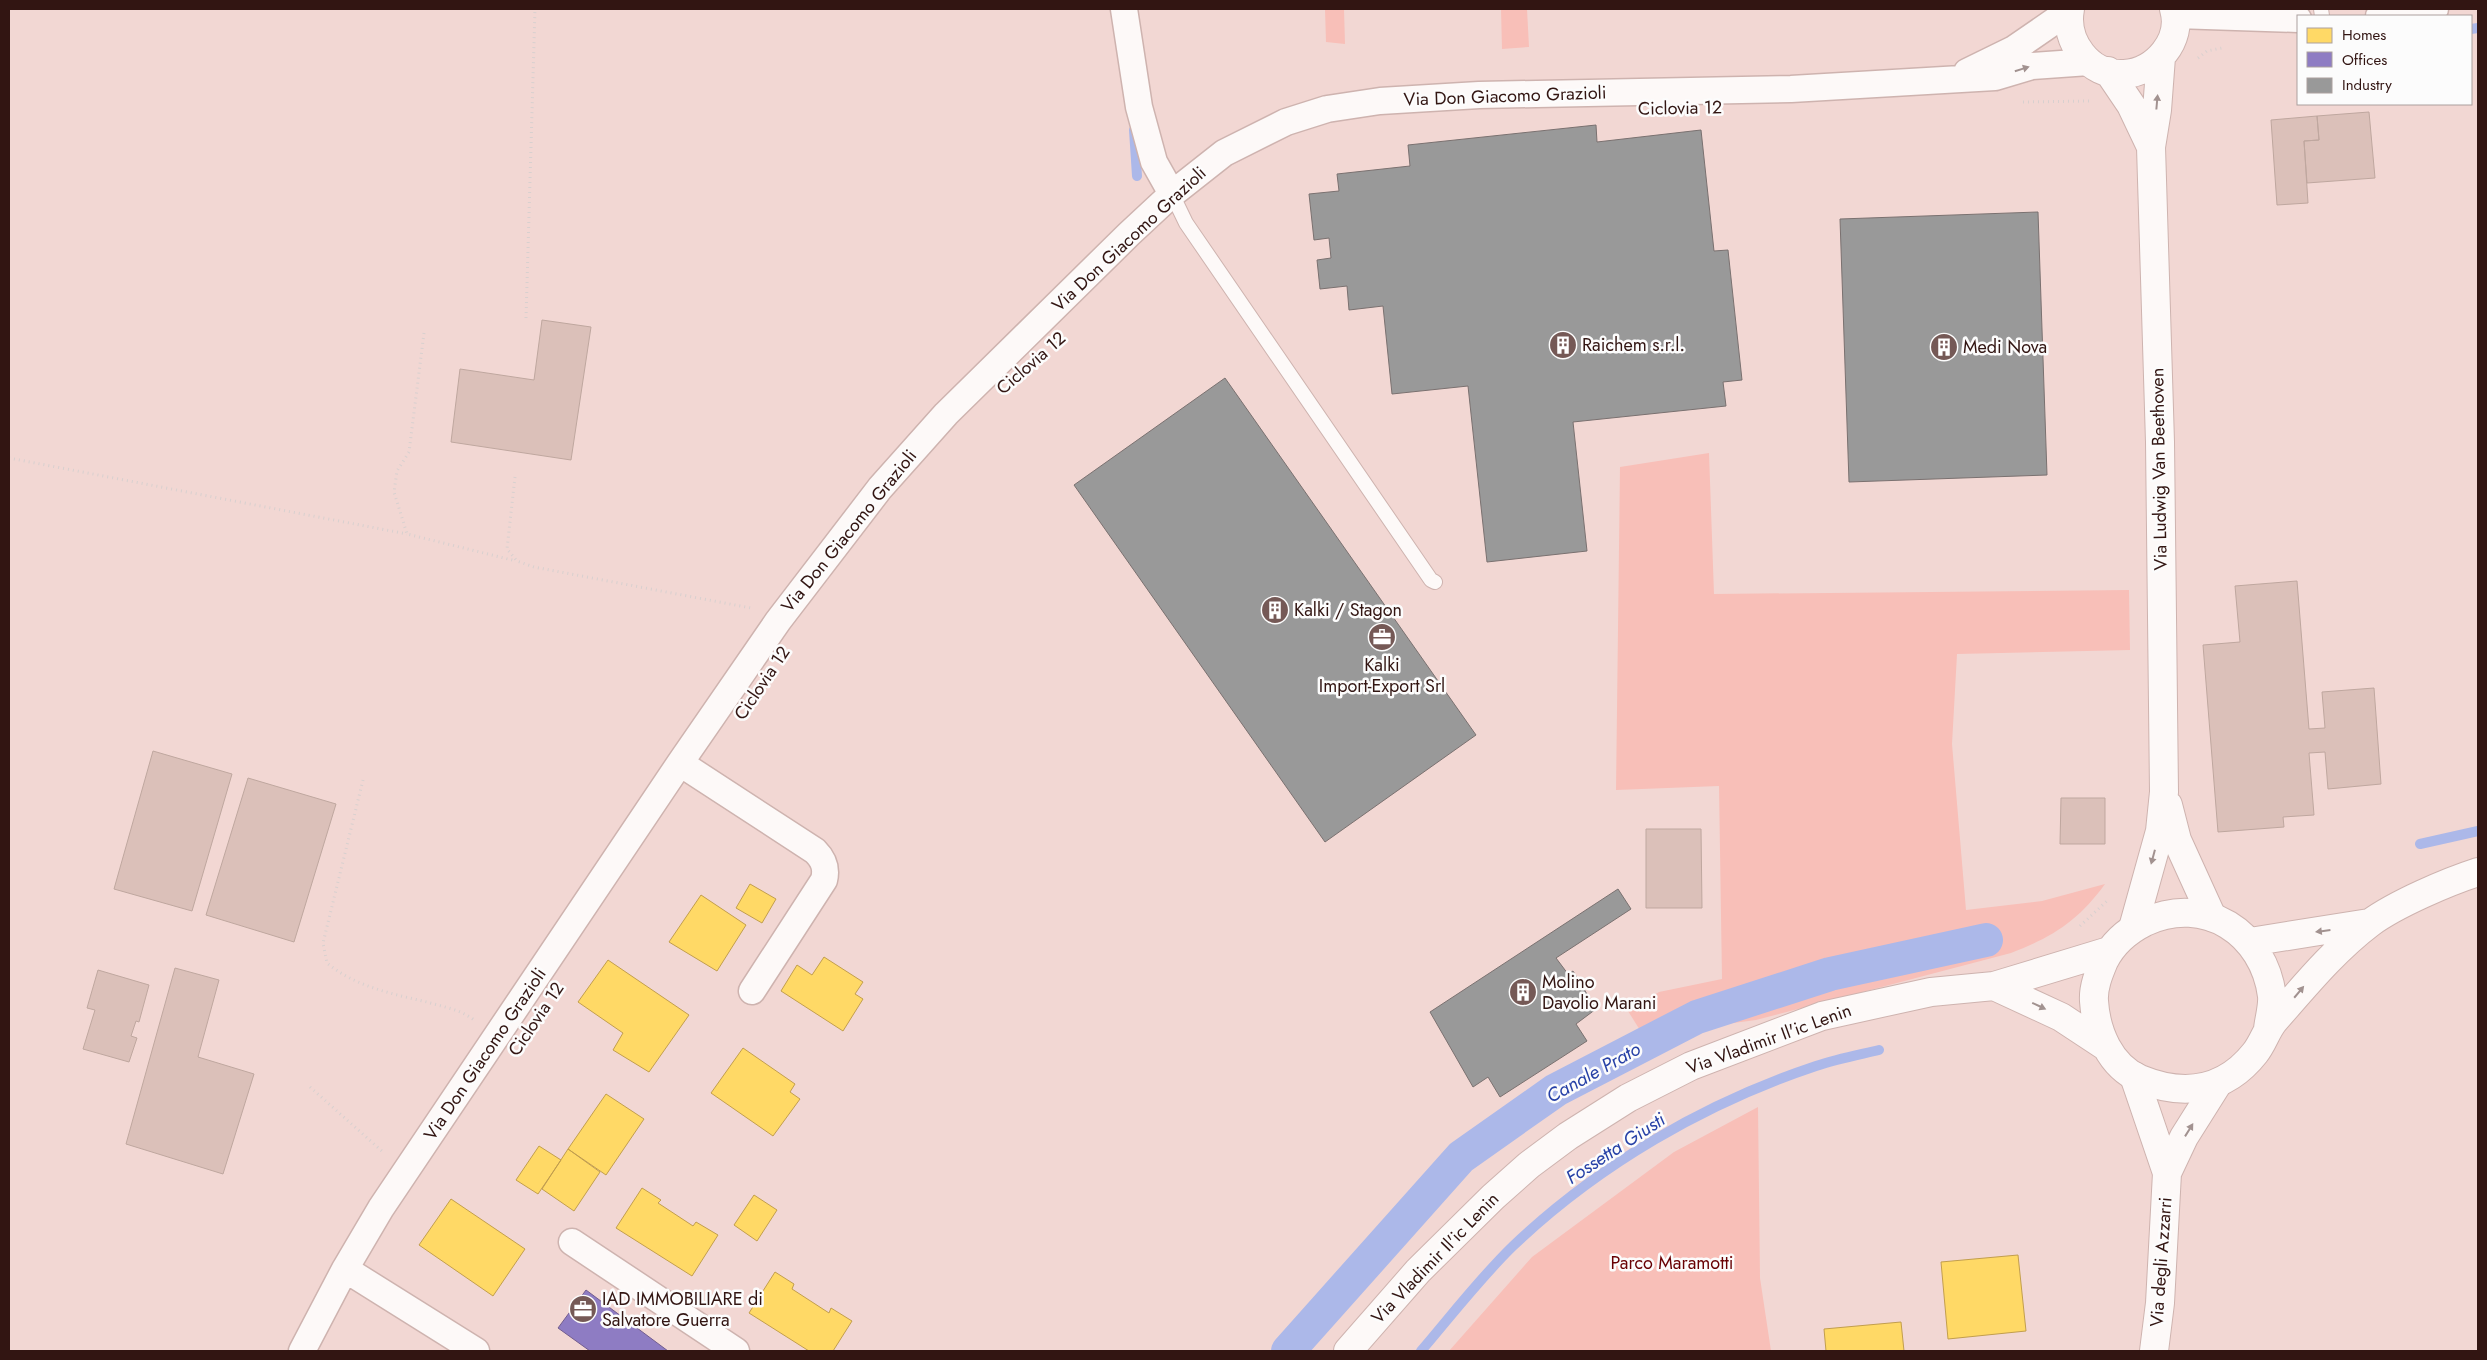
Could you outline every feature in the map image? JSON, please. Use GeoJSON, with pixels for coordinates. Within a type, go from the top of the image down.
{"type":"FeatureCollection","features":[{"type":"Feature","properties":{"kind":"main road","name":"Via Ludwig Van Beethoven"},"geometry":{"type":"LineString","coordinates":[[2070,10],[2068,25],[2072,39],[2131,105],[2150,147]]}},
{"type":"Feature","properties":{"kind":"main road","name":"Via Ludwig Van Beethoven"},"geometry":{"type":"LineString","coordinates":[[2098,66],[2123,74],[2137,71],[2161,57],[2173,38],[2175,12]]}},
{"type":"Feature","properties":{"kind":"main road","name":"Via Ludwig Van Beethoven"},"geometry":{"type":"LineString","coordinates":[[2133,928],[2160,831],[2164,792],[2160,594],[2160,442],[2150,147],[2157,110],[2161,57]]}},
{"type":"Feature","properties":{"kind":"main road","name":"Via Ludwig Van Beethoven"},"geometry":{"type":"LineString","coordinates":[[2164,792],[2177,840],[2212,917]]}},
{"type":"Feature","properties":{"kind":"main road","name":"Via Vladimir Il'ic Lenin"},"geometry":{"type":"LineString","coordinates":[[2268,1029],[2272,998],[2266,968],[2250,942],[2233,927],[2212,917],[2185,912],[2158,916],[2133,928],[2109,951],[2098,974],[2094,998],[2096,1023],[2106,1046],[2118,1062],[2134,1076],[2161,1088],[2190,1090],[2218,1083],[2240,1070],[2257,1051],[2268,1029],[2318,970],[2371,923],[2413,900],[2478,872]]}},
{"type":"Feature","properties":{"kind":"main road","name":"Via Vladimir Il'ic Lenin"},"geometry":{"type":"LineString","coordinates":[[2250,942],[2371,923]]}},
{"type":"Feature","properties":{"kind":"main road","name":"Via Vladimir Il'ic Lenin"},"geometry":{"type":"LineString","coordinates":[[1348,1351],[1418,1270],[1493,1197],[1529,1165],[1568,1136],[1628,1098],[1691,1066],[1822,1016],[1931,992],[1994,986],[2109,951]]}},
{"type":"Feature","properties":{"kind":"main road","name":"Via Vladimir Il'ic Lenin"},"geometry":{"type":"LineString","coordinates":[[1994,986],[2061,1017],[2106,1046]]}},
{"type":"Feature","properties":{"kind":"main road","name":"Via degli Azzarri"},"geometry":{"type":"LineString","coordinates":[[2134,1076],[2167,1174]]}},
{"type":"Feature","properties":{"kind":"main road","name":"Via degli Azzarri"},"geometry":{"type":"LineString","coordinates":[[2154,1351],[2160,1303],[2167,1174],[2184,1137],[2218,1083]]}},
{"type":"Feature","properties":{"kind":"street"},"geometry":{"type":"LineString","coordinates":[[1124,9],[1138,107],[1154,162],[1172,194]]}},
{"type":"Feature","properties":{"kind":"street"},"geometry":{"type":"LineString","coordinates":[[2388,15],[2435,9]]}},
{"type":"Feature","properties":{"kind":"street","name":"Via Don Giacomo Grazioli"},"geometry":{"type":"LineString","coordinates":[[1957,77],[2014,49],[2070,10]]}},
{"type":"Feature","properties":{"kind":"street"},"geometry":{"type":"LineString","coordinates":[[2175,12],[2297,19]]}},
{"type":"Feature","properties":{"kind":"street","name":"Via Don Giacomo Grazioli"},"geometry":{"type":"LineString","coordinates":[[302,1351],[345,1269],[406,1172],[496,1036],[680,763],[784,614],[880,488],[946,414],[1172,194],[1224,153],[1286,122],[1327,109],[1371,102],[1479,95],[1791,89],[1957,77],[1995,77],[2032,66],[2098,66]]}},
{"type":"Feature","properties":{"kind":"street"},"geometry":{"type":"LineString","coordinates":[[680,763],[815,851],[824,863],[826,872],[824,880],[752,991]]}},
{"type":"Feature","properties":{"kind":"street"},"geometry":{"type":"LineString","coordinates":[[572,1242],[736,1351]]}},
{"type":"Feature","properties":{"kind":"street"},"geometry":{"type":"LineString","coordinates":[[345,1269],[476,1351]]}},
{"type":"Feature","properties":{"kind":"lane"},"geometry":{"type":"LineString","coordinates":[[1172,194],[1186,223],[1431,580],[1435,582]]}},
{"type":"Feature","properties":{"kind":"path"},"geometry":{"type":"LineString","coordinates":[[526,318],[535,9]]}},
{"type":"Feature","properties":{"kind":"path"},"geometry":{"type":"LineString","coordinates":[[2013,102],[2100,102]]}},
{"type":"Feature","properties":{"kind":"path"},"geometry":{"type":"LineString","coordinates":[[407,534],[394,492],[397,472],[409,452],[424,333]]}},
{"type":"Feature","properties":{"kind":"path"},"geometry":{"type":"LineString","coordinates":[[9,458],[407,534],[517,561],[534,567],[784,614]]}},
{"type":"Feature","properties":{"kind":"path"},"geometry":{"type":"LineString","coordinates":[[515,477],[507,549],[517,561]]}},
{"type":"Feature","properties":{"kind":"path"},"geometry":{"type":"LineString","coordinates":[[363,780],[323,943],[327,964],[342,976],[392,994],[465,1013],[496,1036]]}},
{"type":"Feature","properties":{"kind":"path"},"geometry":{"type":"LineString","coordinates":[[2060,965],[2061,938],[2087,922],[2110,897]]}},
{"type":"Feature","properties":{"kind":"path"},"geometry":{"type":"LineString","coordinates":[[310,1087],[406,1172]]}},
{"type":"Feature","properties":{"kind":"green space"},"geometry":{"type":"Polygon","coordinates":[[[1325,9],[1344,9],[1345,44],[1326,42],[1325,9]]]}},
{"type":"Feature","properties":{"kind":"green space"},"geometry":{"type":"Polygon","coordinates":[[[1501,9],[1527,9],[1529,47],[1502,49],[1501,9]]]}},
{"type":"Feature","properties":{"kind":"green space"},"geometry":{"type":"Polygon","coordinates":[[[1709,453],[1714,594],[2129,590],[2130,650],[1957,654],[1952,744],[1966,910],[2042,901],[2105,884],[2085,908],[2064,926],[2040,941],[2011,953],[1756,1020],[1643,1035],[1628,1011],[1659,992],[1722,979],[1719,786],[1616,790],[1620,467],[1709,453]]]}},
{"type":"Feature","properties":{"kind":"green space","name":"Parco Maramotti"},"geometry":{"type":"Polygon","coordinates":[[[1758,1107],[1760,1278],[1771,1351],[1449,1351],[1532,1257],[1674,1152],[1758,1107]]]}},
{"type":"Feature","properties":{"kind":"building: Homes"},"geometry":{"type":"Polygon","coordinates":[[[750,884],[776,899],[762,923],[736,908],[750,884]]]}},
{"type":"Feature","properties":{"kind":"building: Homes"},"geometry":{"type":"Polygon","coordinates":[[[701,895],[746,925],[717,971],[669,942],[701,895]]]}},
{"type":"Feature","properties":{"kind":"building: Homes"},"geometry":{"type":"Polygon","coordinates":[[[824,957],[863,982],[855,994],[863,999],[843,1031],[781,991],[797,965],[812,975],[824,957]]]}},
{"type":"Feature","properties":{"kind":"building: Homes"},"geometry":{"type":"Polygon","coordinates":[[[608,960],[689,1015],[649,1072],[613,1050],[623,1033],[578,1002],[608,960]]]}},
{"type":"Feature","properties":{"kind":"building: Homes"},"geometry":{"type":"Polygon","coordinates":[[[743,1048],[795,1084],[790,1092],[800,1099],[773,1136],[711,1093],[743,1048]]]}},
{"type":"Feature","properties":{"kind":"building: Homes"},"geometry":{"type":"Polygon","coordinates":[[[606,1094],[644,1119],[606,1175],[568,1149],[606,1094]]]}},
{"type":"Feature","properties":{"kind":"building: Homes"},"geometry":{"type":"Polygon","coordinates":[[[539,1146],[561,1160],[538,1194],[516,1180],[539,1146]]]}},
{"type":"Feature","properties":{"kind":"building: Homes"},"geometry":{"type":"Polygon","coordinates":[[[568,1149],[600,1172],[574,1211],[542,1189],[568,1149]]]}},
{"type":"Feature","properties":{"kind":"building: Homes"},"geometry":{"type":"Polygon","coordinates":[[[642,1188],[661,1200],[658,1203],[693,1226],[696,1222],[718,1235],[692,1276],[616,1228],[642,1188]]]}},
{"type":"Feature","properties":{"kind":"building: Homes"},"geometry":{"type":"Polygon","coordinates":[[[754,1195],[777,1210],[757,1241],[734,1225],[754,1195]]]}},
{"type":"Feature","properties":{"kind":"building: Homes"},"geometry":{"type":"Polygon","coordinates":[[[451,1199],[525,1249],[493,1296],[419,1245],[451,1199]]]}},
{"type":"Feature","properties":{"kind":"building: Homes"},"geometry":{"type":"Polygon","coordinates":[[[2018,1255],[2026,1331],[1948,1339],[1941,1262],[2018,1255]]]}},
{"type":"Feature","properties":{"kind":"building: Homes"},"geometry":{"type":"Polygon","coordinates":[[[775,1272],[794,1284],[792,1289],[829,1313],[831,1308],[852,1321],[833,1351],[809,1351],[749,1313],[775,1272]]]}},
{"type":"Feature","properties":{"kind":"building: Homes"},"geometry":{"type":"Polygon","coordinates":[[[1901,1322],[1904,1351],[1826,1351],[1824,1329],[1901,1322]]]}},
{"type":"Feature","properties":{"kind":"building: Offices"},"geometry":{"type":"Polygon","coordinates":[[[586,1290],[668,1351],[590,1351],[558,1328],[586,1290]]]}},
{"type":"Feature","properties":{"kind":"building: Industry","name":"Raichem s.r.l."},"geometry":{"type":"Polygon","coordinates":[[[1596,125],[1597,142],[1701,130],[1714,251],[1728,250],[1742,380],[1723,382],[1726,406],[1573,422],[1587,551],[1487,562],[1468,386],[1392,394],[1383,306],[1349,310],[1347,286],[1320,289],[1317,260],[1331,258],[1329,238],[1314,240],[1309,194],[1339,191],[1337,174],[1410,166],[1408,145],[1596,125]]]}},
{"type":"Feature","properties":{"kind":"building: Industry","name":"Medi Nova"},"geometry":{"type":"Polygon","coordinates":[[[2038,212],[2047,475],[1849,482],[1840,219],[2038,212]]]}},
{"type":"Feature","properties":{"kind":"building: Industry","name":"Kalki / Stagon"},"geometry":{"type":"Polygon","coordinates":[[[1225,378],[1476,735],[1325,842],[1074,485],[1225,378]]]}},
{"type":"Feature","properties":{"kind":"building: Industry","name":"Molino Davolio Marani"},"geometry":{"type":"Polygon","coordinates":[[[1618,889],[1631,909],[1556,958],[1568,974],[1573,971],[1596,1009],[1576,1024],[1587,1041],[1500,1097],[1488,1077],[1473,1087],[1430,1012],[1618,889]]]}},
{"type":"Feature","properties":{"kind":"building: Other"},"geometry":{"type":"Polygon","coordinates":[[[2369,112],[2375,178],[2307,183],[2304,141],[2319,140],[2317,116],[2369,112]]]}},
{"type":"Feature","properties":{"kind":"building: Other"},"geometry":{"type":"Polygon","coordinates":[[[2317,116],[2319,140],[2304,141],[2308,203],[2277,205],[2271,120],[2317,116]]]}},
{"type":"Feature","properties":{"kind":"building: Other"},"geometry":{"type":"Polygon","coordinates":[[[542,320],[591,327],[571,460],[451,442],[460,369],[534,380],[542,320]]]}},
{"type":"Feature","properties":{"kind":"building: Other"},"geometry":{"type":"Polygon","coordinates":[[[2297,581],[2309,729],[2325,728],[2322,692],[2374,688],[2381,784],[2328,789],[2325,752],[2309,753],[2314,815],[2283,817],[2284,827],[2218,832],[2203,645],[2240,642],[2235,586],[2297,581]]]}},
{"type":"Feature","properties":{"kind":"building: Other"},"geometry":{"type":"Polygon","coordinates":[[[153,751],[232,774],[192,911],[114,889],[153,751]]]}},
{"type":"Feature","properties":{"kind":"building: Other"},"geometry":{"type":"Polygon","coordinates":[[[248,778],[336,804],[294,942],[206,915],[248,778]]]}},
{"type":"Feature","properties":{"kind":"building: Other"},"geometry":{"type":"Polygon","coordinates":[[[2061,798],[2105,798],[2105,844],[2060,844],[2061,798]]]}},
{"type":"Feature","properties":{"kind":"building: Other"},"geometry":{"type":"Polygon","coordinates":[[[1646,829],[1701,829],[1702,908],[1646,908],[1646,829]]]}},
{"type":"Feature","properties":{"kind":"building: Other"},"geometry":{"type":"Polygon","coordinates":[[[175,968],[219,980],[198,1057],[254,1074],[223,1174],[126,1144],[175,968]]]}},
{"type":"Feature","properties":{"kind":"building: Other"},"geometry":{"type":"Polygon","coordinates":[[[98,970],[149,985],[139,1022],[136,1021],[131,1036],[137,1038],[129,1062],[83,1049],[95,1010],[87,1008],[98,970]]]}},
{"type":"Feature","properties":{"kind":"waterway"},"geometry":{"type":"LineString","coordinates":[[2472,29],[2478,28]]}},
{"type":"Feature","properties":{"kind":"waterway"},"geometry":{"type":"LineString","coordinates":[[1134,130],[1137,176]]}},
{"type":"Feature","properties":{"kind":"waterway"},"geometry":{"type":"LineString","coordinates":[[2420,844],[2478,831]]}},
{"type":"Feature","properties":{"kind":"waterway","name":"Canale Prato"},"geometry":{"type":"LineString","coordinates":[[1288,1351],[1461,1157],[1556,1090],[1697,1017],[1830,974],[1986,940]]}},
{"type":"Feature","properties":{"kind":"waterway","name":"Fossetta Giusti"},"geometry":{"type":"LineString","coordinates":[[1421,1351],[1477,1284],[1513,1246],[1581,1189],[1617,1163],[1694,1118],[1734,1098],[1816,1066],[1879,1050]]}},
{"type":"Feature","properties":{"kind":"place","name":"Raichem s.r.l."},"geometry":{"type":"Point","coordinates":[1563,345]}},
{"type":"Feature","properties":{"kind":"place","name":"Medi Nova"},"geometry":{"type":"Point","coordinates":[1944,347]}},
{"type":"Feature","properties":{"kind":"place","name":"Kalki / Stagon"},"geometry":{"type":"Point","coordinates":[1275,610]}},
{"type":"Feature","properties":{"kind":"place","name":"Kalki Import-Export Srl"},"geometry":{"type":"Point","coordinates":[1382,637]}},
{"type":"Feature","properties":{"kind":"place","name":"Molino Davolio Marani"},"geometry":{"type":"Point","coordinates":[1523,992]}},
{"type":"Feature","properties":{"kind":"place","name":"IAD IMMOBILIARE di Salvatore Guerra"},"geometry":{"type":"Point","coordinates":[583,1309]}}]}
